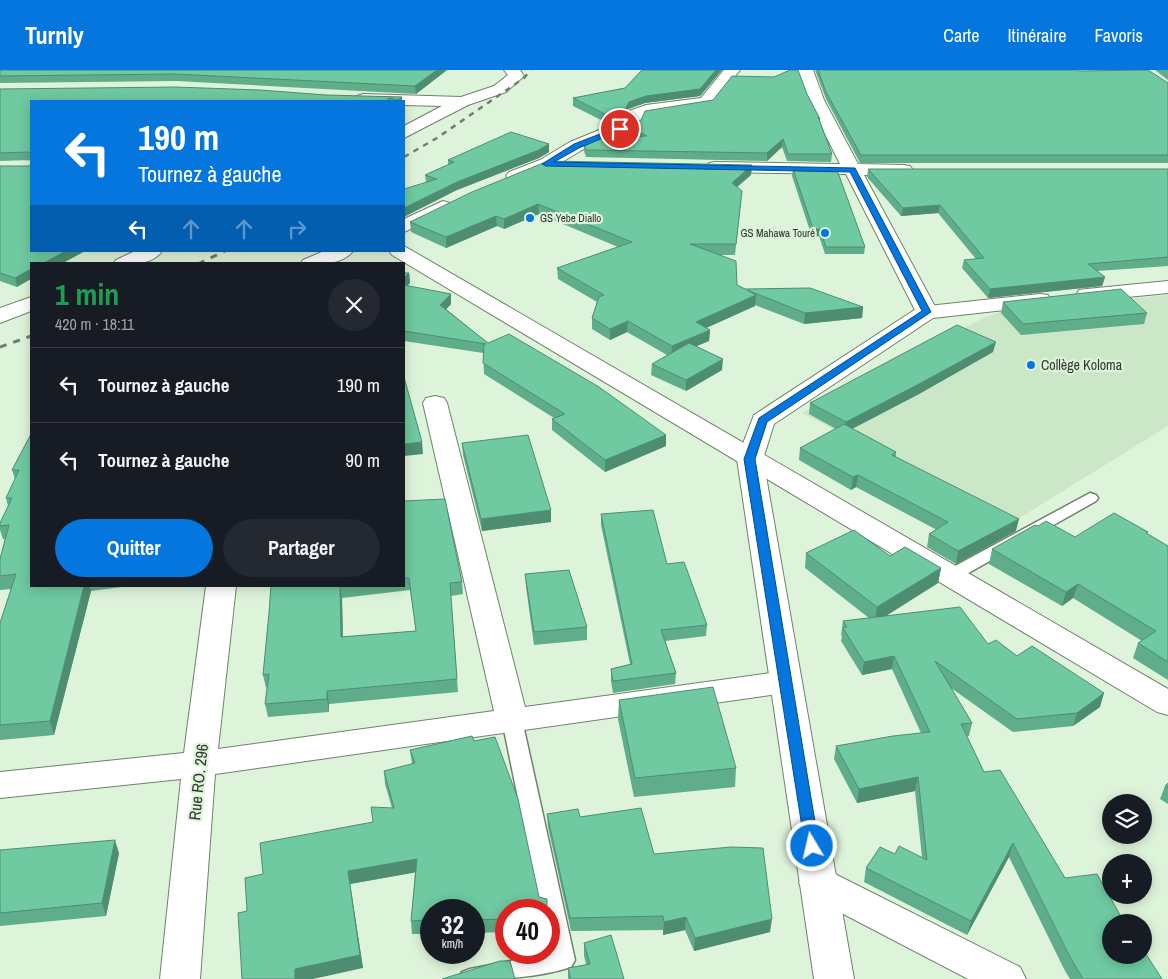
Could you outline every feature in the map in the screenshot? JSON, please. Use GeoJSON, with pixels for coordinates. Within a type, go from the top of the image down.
{"type":"FeatureCollection","features":[{"type":"Feature","properties":{"kind":"street"},"geometry":{"type":"LineString","coordinates":[[405,132],[462,102],[500,89],[516,76],[512,70]]}},
{"type":"Feature","properties":{"kind":"street"},"geometry":{"type":"LineString","coordinates":[[501,182],[546,164],[576,146],[634,122],[635,114],[646,110],[706,102],[732,70]]}},
{"type":"Feature","properties":{"kind":"street"},"geometry":{"type":"LineString","coordinates":[[805,70],[816,100],[926,312]]}},
{"type":"Feature","properties":{"kind":"street"},"geometry":{"type":"LineString","coordinates":[[347,98],[404,100]]}},
{"type":"Feature","properties":{"kind":"street"},"geometry":{"type":"LineString","coordinates":[[405,100],[462,102]]}},
{"type":"Feature","properties":{"kind":"street"},"geometry":{"type":"LineString","coordinates":[[546,164],[575,165]]}},
{"type":"Feature","properties":{"kind":"street"},"geometry":{"type":"LineString","coordinates":[[694,167],[921,170]]}},
{"type":"Feature","properties":{"kind":"street"},"geometry":{"type":"LineString","coordinates":[[405,226],[456,201]]}},
{"type":"Feature","properties":{"kind":"street"},"geometry":{"type":"LineString","coordinates":[[127,262],[150,252]]}},
{"type":"Feature","properties":{"kind":"street"},"geometry":{"type":"LineString","coordinates":[[315,262],[340,252]]}},
{"type":"Feature","properties":{"kind":"street"},"geometry":{"type":"LineString","coordinates":[[401,252],[1168,704]]}},
{"type":"Feature","properties":{"kind":"street"},"geometry":{"type":"LineString","coordinates":[[834,979],[750,459],[762,420],[926,312],[1168,287]]}},
{"type":"Feature","properties":{"kind":"street"},"geometry":{"type":"LineString","coordinates":[[0,316],[30,303]]}},
{"type":"Feature","properties":{"kind":"street"},"geometry":{"type":"LineString","coordinates":[[435,403],[512,720]]}},
{"type":"Feature","properties":{"kind":"street","name":"Rue RO. 296"},"geometry":{"type":"LineString","coordinates":[[180,979],[199,764],[221,587]]}},
{"type":"Feature","properties":{"kind":"street"},"geometry":{"type":"LineString","coordinates":[[0,785],[199,764],[786,682]]}},
{"type":"Feature","properties":{"kind":"street"},"geometry":{"type":"LineString","coordinates":[[818,883],[1006,979]]}},
{"type":"Feature","properties":{"kind":"lane"},"geometry":{"type":"LineString","coordinates":[[950,576],[1090,498]]}},
{"type":"Feature","properties":{"kind":"lane"},"geometry":{"type":"LineString","coordinates":[[470,979],[563,960],[512,720]]}},
{"type":"Feature","properties":{"kind":"shaded area","name":"Collège Koloma"},"geometry":{"type":"Polygon","coordinates":[[[1168,295],[1168,426],[1013,522],[802,413],[985,317],[1004,311],[1168,295]]]}},
{"type":"Feature","properties":{"kind":"building"},"geometry":{"type":"Polygon","coordinates":[[[0,70],[437,70],[415,86],[175,74],[0,76],[0,70]]]}},
{"type":"Feature","properties":{"kind":"building"},"geometry":{"type":"Polygon","coordinates":[[[642,70],[716,70],[700,89],[646,96],[629,102],[625,110],[609,116],[573,98],[625,88],[642,70]]]}},
{"type":"Feature","properties":{"kind":"building"},"geometry":{"type":"Polygon","coordinates":[[[790,70],[798,70],[807,94],[820,119],[818,117],[832,154],[788,154],[783,139],[767,153],[586,150],[584,144],[597,138],[647,136],[627,126],[641,120],[645,111],[713,100],[732,76],[774,77],[790,70]]]}},
{"type":"Feature","properties":{"kind":"building"},"geometry":{"type":"Polygon","coordinates":[[[818,70],[1148,70],[1168,83],[1168,155],[861,155],[826,92],[818,70]]]}},
{"type":"Feature","properties":{"kind":"building"},"geometry":{"type":"Polygon","coordinates":[[[175,87],[402,97],[398,100],[389,98],[387,100],[30,100],[30,153],[0,153],[0,89],[175,87]]]}},
{"type":"Feature","properties":{"kind":"building"},"geometry":{"type":"Polygon","coordinates":[[[511,132],[549,144],[539,150],[457,182],[405,208],[405,189],[437,179],[425,175],[454,162],[448,160],[511,132]]]}},
{"type":"Feature","properties":{"kind":"building"},"geometry":{"type":"Polygon","coordinates":[[[548,161],[752,165],[732,183],[742,191],[736,244],[690,244],[736,261],[737,285],[745,289],[810,288],[863,307],[805,313],[747,290],[756,295],[696,322],[710,330],[672,346],[628,321],[610,329],[592,318],[599,297],[604,295],[557,268],[632,242],[538,204],[504,219],[496,216],[446,237],[410,222],[472,192],[548,161]]]}},
{"type":"Feature","properties":{"kind":"building"},"geometry":{"type":"Polygon","coordinates":[[[0,166],[29,166],[30,252],[64,252],[46,262],[30,262],[30,270],[15,278],[0,273],[0,166]]]}},
{"type":"Feature","properties":{"kind":"building"},"geometry":{"type":"Polygon","coordinates":[[[793,169],[837,170],[865,247],[826,247],[820,229],[813,229],[793,169]]]}},
{"type":"Feature","properties":{"kind":"building"},"geometry":{"type":"Polygon","coordinates":[[[868,169],[1168,169],[1168,257],[1088,264],[1105,277],[990,289],[964,260],[984,258],[940,205],[903,208],[868,169]]]}},
{"type":"Feature","properties":{"kind":"building"},"geometry":{"type":"Polygon","coordinates":[[[405,285],[451,294],[440,305],[488,343],[509,334],[599,387],[666,435],[605,460],[552,419],[565,414],[483,363],[484,344],[486,344],[405,331],[405,285]]]}},
{"type":"Feature","properties":{"kind":"building"},"geometry":{"type":"Polygon","coordinates":[[[1121,289],[1147,313],[1023,324],[1003,302],[1121,289]]]}},
{"type":"Feature","properties":{"kind":"building"},"geometry":{"type":"Polygon","coordinates":[[[957,325],[996,342],[846,422],[810,403],[957,325]]]}},
{"type":"Feature","properties":{"kind":"building"},"geometry":{"type":"Polygon","coordinates":[[[689,343],[723,359],[686,380],[652,364],[689,343]]]}},
{"type":"Feature","properties":{"kind":"building"},"geometry":{"type":"Polygon","coordinates":[[[405,381],[422,442],[405,444],[405,381]]]}},
{"type":"Feature","properties":{"kind":"building"},"geometry":{"type":"Polygon","coordinates":[[[844,424],[896,452],[892,455],[1019,519],[958,551],[929,534],[948,522],[858,475],[853,477],[800,448],[844,424]]]}},
{"type":"Feature","properties":{"kind":"building"},"geometry":{"type":"Polygon","coordinates":[[[528,435],[551,510],[481,519],[462,443],[528,435]]]}},
{"type":"Feature","properties":{"kind":"building"},"geometry":{"type":"Polygon","coordinates":[[[30,436],[30,587],[84,587],[50,721],[0,725],[0,623],[16,574],[0,576],[0,559],[9,525],[0,526],[0,523],[12,498],[6,498],[19,470],[12,470],[30,436]]]}},
{"type":"Feature","properties":{"kind":"building"},"geometry":{"type":"Polygon","coordinates":[[[445,499],[462,582],[450,583],[457,679],[327,691],[327,699],[265,704],[269,674],[263,675],[271,587],[340,587],[341,637],[416,631],[409,578],[405,578],[405,501],[445,499]]]}},
{"type":"Feature","properties":{"kind":"building"},"geometry":{"type":"Polygon","coordinates":[[[653,510],[667,564],[684,562],[707,625],[661,630],[676,673],[613,681],[611,669],[632,664],[601,514],[653,510]]]}},
{"type":"Feature","properties":{"kind":"building"},"geometry":{"type":"Polygon","coordinates":[[[1114,513],[1148,532],[1146,533],[1168,546],[1168,662],[1138,643],[1156,631],[1078,584],[1066,592],[992,549],[1035,525],[1038,526],[1046,521],[1075,537],[1114,513]]]}},
{"type":"Feature","properties":{"kind":"building"},"geometry":{"type":"Polygon","coordinates":[[[854,530],[890,556],[905,547],[941,568],[877,607],[806,553],[854,530]]]}},
{"type":"Feature","properties":{"kind":"building"},"geometry":{"type":"Polygon","coordinates":[[[569,570],[587,627],[534,632],[525,574],[569,570]]]}},
{"type":"Feature","properties":{"kind":"building"},"geometry":{"type":"Polygon","coordinates":[[[960,607],[988,644],[996,640],[1017,656],[1032,646],[1104,693],[1077,713],[1017,719],[935,661],[972,723],[961,724],[984,772],[1000,770],[1065,878],[1097,874],[1102,883],[1102,904],[1114,904],[1120,914],[1102,914],[1102,964],[1152,963],[1162,979],[1083,979],[1013,843],[971,921],[866,868],[880,847],[895,854],[899,846],[927,860],[918,777],[859,789],[836,746],[930,732],[894,656],[864,662],[843,628],[847,627],[843,621],[960,607]]]}},
{"type":"Feature","properties":{"kind":"building"},"geometry":{"type":"Polygon","coordinates":[[[713,687],[736,768],[635,778],[619,700],[713,687]]]}},
{"type":"Feature","properties":{"kind":"building"},"geometry":{"type":"Polygon","coordinates":[[[472,736],[474,741],[495,737],[518,799],[539,897],[547,899],[495,899],[495,919],[485,920],[485,899],[420,899],[420,921],[411,921],[417,859],[348,871],[360,955],[295,969],[295,979],[242,979],[238,913],[247,911],[245,878],[263,874],[260,843],[373,822],[371,807],[394,808],[384,771],[415,763],[410,750],[472,736]]]}},
{"type":"Feature","properties":{"kind":"building"},"geometry":{"type":"Polygon","coordinates":[[[641,808],[654,854],[731,847],[763,848],[772,919],[695,938],[686,917],[664,922],[663,916],[570,918],[547,814],[578,809],[580,817],[641,808]]]}},
{"type":"Feature","properties":{"kind":"building"},"geometry":{"type":"Polygon","coordinates":[[[115,840],[102,903],[0,913],[0,850],[115,840]]]}},
{"type":"Feature","properties":{"kind":"building"},"geometry":{"type":"Polygon","coordinates":[[[611,935],[624,979],[571,979],[568,968],[590,964],[584,943],[611,935]]]}},
{"type":"Feature","properties":{"kind":"building"},"geometry":{"type":"Polygon","coordinates":[[[495,963],[511,964],[515,979],[442,979],[495,963]]]}},
{"type":"Feature","properties":{"kind":"railway"},"geometry":{"type":"LineString","coordinates":[[405,156],[437,138],[524,78],[531,70]]}},
{"type":"Feature","properties":{"kind":"railway"},"geometry":{"type":"LineString","coordinates":[[202,262],[223,252]]}},
{"type":"Feature","properties":{"kind":"railway"},"geometry":{"type":"LineString","coordinates":[[0,347],[30,336]]}},
{"type":"Feature","properties":{"kind":"place","name":"GS Yebe Diallo"},"geometry":{"type":"Point","coordinates":[530,218]}},
{"type":"Feature","properties":{"kind":"place","name":"GS Mahawa Touré"},"geometry":{"type":"Point","coordinates":[825,233]}},
{"type":"Feature","properties":{"kind":"place","name":"Collège Koloma"},"geometry":{"type":"Point","coordinates":[1031,365]}},
{"type":"Feature","properties":{"kind":"route"},"geometry":{"type":"LineString","coordinates":[[620,129],[576,146],[553,158],[546,164],[852,170],[926,312],[762,420],[750,459],[812,846]]}}]}
